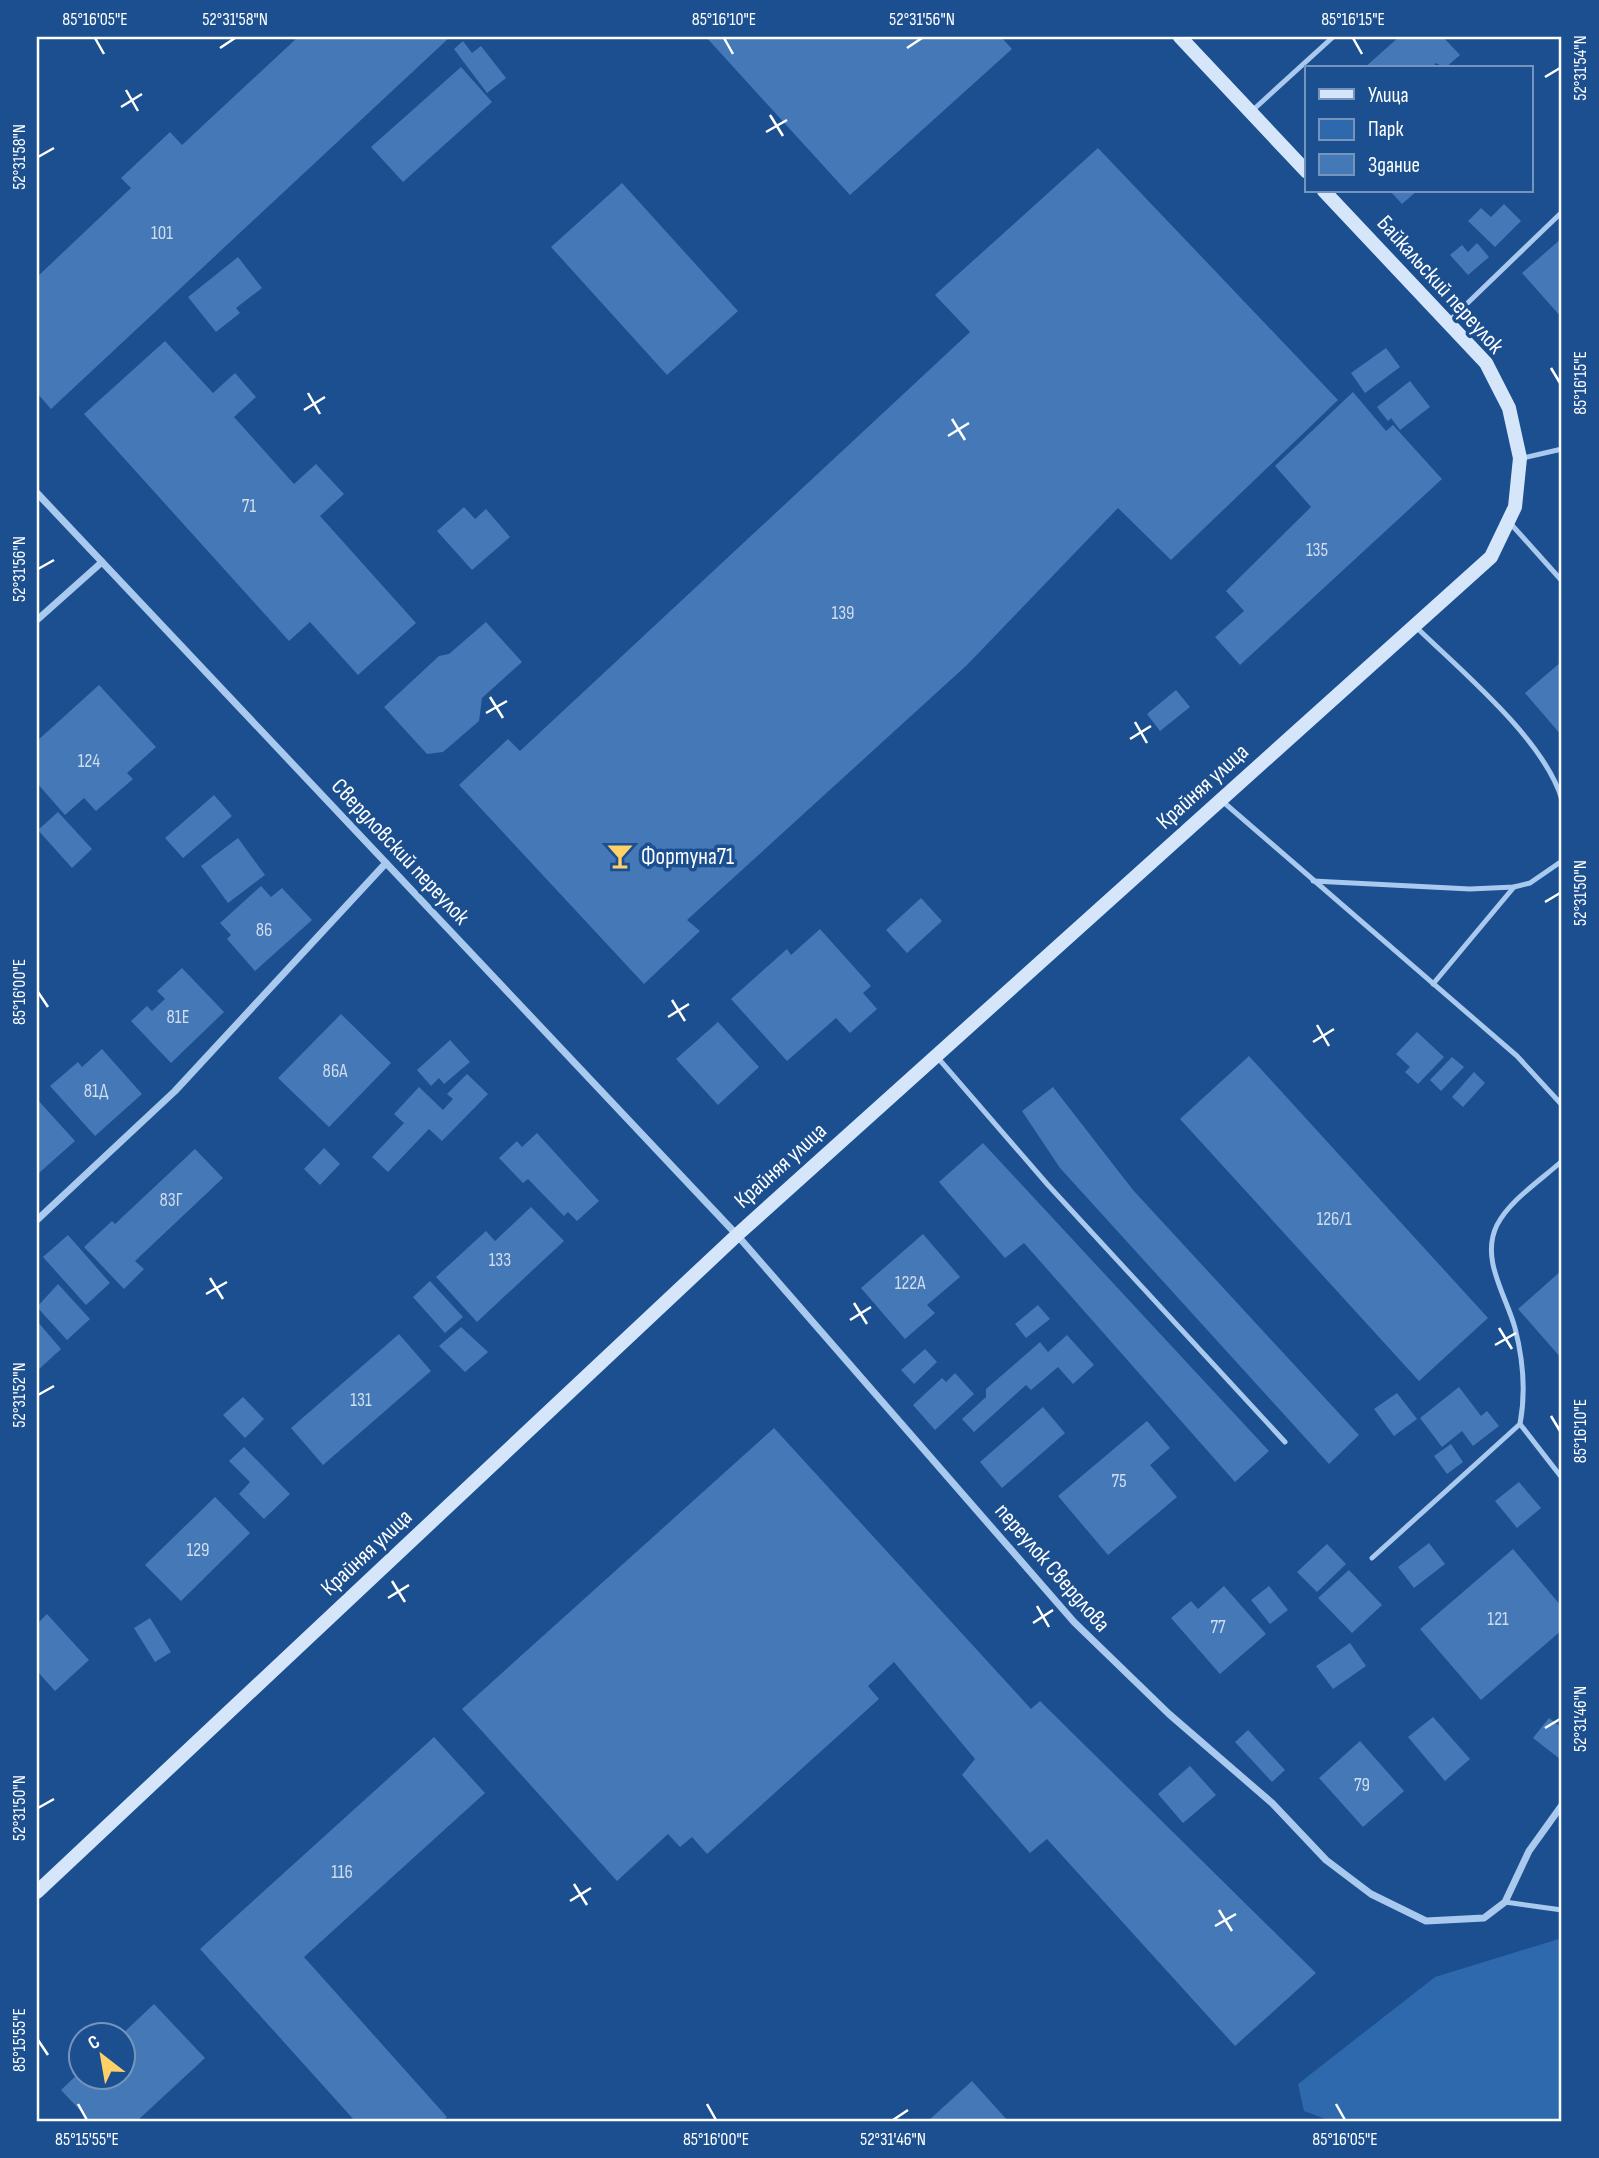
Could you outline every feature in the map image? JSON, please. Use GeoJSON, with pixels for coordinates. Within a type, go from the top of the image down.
{"type":"FeatureCollection","features":[{"type":"Feature","properties":{"kind":"main road"},"geometry":{"type":"LineString","coordinates":[[1180,37],[1305,170]]}},
{"type":"Feature","properties":{"kind":"main road","name":"Байкальский переулок"},"geometry":{"type":"LineString","coordinates":[[1325,192],[1486,363],[1509,408],[1520,458]]}},
{"type":"Feature","properties":{"kind":"main road","name":"Крайняя улица"},"geometry":{"type":"LineString","coordinates":[[37,1892],[737,1235],[1492,557],[1515,507],[1520,458]]}},
{"type":"Feature","properties":{"kind":"street","name":"Свердловский переулок"},"geometry":{"type":"LineString","coordinates":[[37,493],[737,1235]]}},
{"type":"Feature","properties":{"kind":"street"},"geometry":{"type":"LineString","coordinates":[[37,620],[102,562]]}},
{"type":"Feature","properties":{"kind":"street"},"geometry":{"type":"LineString","coordinates":[[37,1220],[175,1091],[386,863]]}},
{"type":"Feature","properties":{"kind":"street","name":"переулок Свердлова"},"geometry":{"type":"LineString","coordinates":[[737,1235],[1102,1651],[1272,1803],[1326,1860],[1371,1895],[1426,1921],[1485,1918],[1505,1902]]}},
{"type":"Feature","properties":{"kind":"street"},"geometry":{"type":"LineString","coordinates":[[1505,1902],[1529,1851],[1562,1805]]}},
{"type":"Feature","properties":{"kind":"lane"},"geometry":{"type":"LineString","coordinates":[[1251,112],[1333,37]]}},
{"type":"Feature","properties":{"kind":"lane"},"geometry":{"type":"LineString","coordinates":[[1447,322],[1562,212]]}},
{"type":"Feature","properties":{"kind":"lane"},"geometry":{"type":"LineString","coordinates":[[1520,458],[1562,449]]}},
{"type":"Feature","properties":{"kind":"lane"},"geometry":{"type":"LineString","coordinates":[[1508,521],[1562,581]]}},
{"type":"Feature","properties":{"kind":"lane"},"geometry":{"type":"LineString","coordinates":[[1415,626],[1527,738],[1549,766],[1562,800]]}},
{"type":"Feature","properties":{"kind":"lane"},"geometry":{"type":"LineString","coordinates":[[1221,800],[1517,1056],[1562,1105]]}},
{"type":"Feature","properties":{"kind":"lane"},"geometry":{"type":"LineString","coordinates":[[1313,881],[1470,889],[1514,887],[1530,883],[1562,861]]}},
{"type":"Feature","properties":{"kind":"lane"},"geometry":{"type":"LineString","coordinates":[[1433,984],[1514,887]]}},
{"type":"Feature","properties":{"kind":"lane"},"geometry":{"type":"LineString","coordinates":[[936,1055],[1048,1185],[1285,1442]]}},
{"type":"Feature","properties":{"kind":"lane"},"geometry":{"type":"LineString","coordinates":[[1372,1558],[1520,1424],[1523,1406],[1520,1350],[1493,1269],[1492,1239],[1498,1223],[1509,1208],[1562,1161]]}},
{"type":"Feature","properties":{"kind":"lane"},"geometry":{"type":"LineString","coordinates":[[1520,1424],[1562,1478]]}},
{"type":"Feature","properties":{"kind":"lane"},"geometry":{"type":"LineString","coordinates":[[1505,1902],[1562,1910]]}},
{"type":"Feature","properties":{"kind":"green space"},"geometry":{"type":"Polygon","coordinates":[[[1562,1938],[1562,2121],[1331,2121],[1304,2111],[1298,2084],[1435,1977],[1562,1938]]]}},
{"type":"Feature","properties":{"kind":"building"},"geometry":{"type":"Polygon","coordinates":[[[298,37],[450,37],[51,409],[37,393],[37,277],[131,188],[121,178],[170,132],[182,145],[298,37]]]}},
{"type":"Feature","properties":{"kind":"building"},"geometry":{"type":"Polygon","coordinates":[[[706,37],[1001,37],[1012,49],[850,195],[706,37]]]}},
{"type":"Feature","properties":{"kind":"building"},"geometry":{"type":"Polygon","coordinates":[[[1399,37],[1443,37],[1460,55],[1447,66],[1436,63],[1433,66],[1366,66],[1399,37]]]}},
{"type":"Feature","properties":{"kind":"building"},"geometry":{"type":"Polygon","coordinates":[[[463,41],[472,53],[481,46],[506,78],[487,93],[454,49],[463,41]]]}},
{"type":"Feature","properties":{"kind":"building"},"geometry":{"type":"Polygon","coordinates":[[[461,67],[492,102],[403,182],[371,147],[461,67]]]}},
{"type":"Feature","properties":{"kind":"building"},"geometry":{"type":"Polygon","coordinates":[[[1098,148],[1338,400],[1171,560],[1118,508],[967,665],[687,920],[700,931],[644,984],[459,785],[508,739],[520,751],[970,332],[935,295],[1098,148]]]}},
{"type":"Feature","properties":{"kind":"building"},"geometry":{"type":"Polygon","coordinates":[[[622,183],[738,311],[667,375],[551,247],[622,183]]]}},
{"type":"Feature","properties":{"kind":"building"},"geometry":{"type":"Polygon","coordinates":[[[1391,192],[1416,192],[1402,204],[1391,192]]]}},
{"type":"Feature","properties":{"kind":"building"},"geometry":{"type":"Polygon","coordinates":[[[1504,204],[1521,221],[1495,247],[1468,221],[1481,208],[1491,217],[1504,204]]]}},
{"type":"Feature","properties":{"kind":"building"},"geometry":{"type":"Polygon","coordinates":[[[1562,238],[1562,318],[1522,273],[1562,238]]]}},
{"type":"Feature","properties":{"kind":"building"},"geometry":{"type":"Polygon","coordinates":[[[1477,243],[1489,257],[1468,275],[1450,255],[1462,245],[1468,252],[1477,243]]]}},
{"type":"Feature","properties":{"kind":"building"},"geometry":{"type":"Polygon","coordinates":[[[238,257],[262,288],[236,308],[240,313],[216,332],[188,297],[238,257]]]}},
{"type":"Feature","properties":{"kind":"building"},"geometry":{"type":"Polygon","coordinates":[[[165,341],[213,393],[235,373],[256,397],[234,417],[294,484],[316,464],[344,494],[320,516],[416,623],[358,675],[310,622],[289,641],[84,414],[165,341]]]}},
{"type":"Feature","properties":{"kind":"building"},"geometry":{"type":"Polygon","coordinates":[[[1386,348],[1400,367],[1365,393],[1351,373],[1386,348]]]}},
{"type":"Feature","properties":{"kind":"building"},"geometry":{"type":"Polygon","coordinates":[[[1410,381],[1430,407],[1400,430],[1391,418],[1388,421],[1377,407],[1410,381]]]}},
{"type":"Feature","properties":{"kind":"building"},"geometry":{"type":"Polygon","coordinates":[[[1353,392],[1386,431],[1393,425],[1442,479],[1240,665],[1215,637],[1244,611],[1226,591],[1311,507],[1275,466],[1353,392]]]}},
{"type":"Feature","properties":{"kind":"building"},"geometry":{"type":"Polygon","coordinates":[[[464,507],[475,519],[486,509],[510,537],[472,570],[437,531],[464,507]]]}},
{"type":"Feature","properties":{"kind":"building"},"geometry":{"type":"Polygon","coordinates":[[[486,622],[522,662],[482,698],[479,721],[443,752],[427,754],[384,707],[439,656],[449,654],[486,622]]]}},
{"type":"Feature","properties":{"kind":"building"},"geometry":{"type":"Polygon","coordinates":[[[1562,661],[1562,736],[1525,693],[1562,661]]]}},
{"type":"Feature","properties":{"kind":"building"},"geometry":{"type":"Polygon","coordinates":[[[99,685],[156,747],[127,773],[133,779],[96,811],[84,798],[65,815],[37,783],[37,741],[99,685]]]}},
{"type":"Feature","properties":{"kind":"building"},"geometry":{"type":"Polygon","coordinates":[[[1176,690],[1190,707],[1160,731],[1147,714],[1176,690]]]}},
{"type":"Feature","properties":{"kind":"building"},"geometry":{"type":"Polygon","coordinates":[[[214,795],[232,816],[183,858],[165,838],[214,795]]]}},
{"type":"Feature","properties":{"kind":"building"},"geometry":{"type":"Polygon","coordinates":[[[58,812],[92,849],[72,868],[38,830],[58,812]]]}},
{"type":"Feature","properties":{"kind":"building"},"geometry":{"type":"Polygon","coordinates":[[[238,838],[265,875],[228,903],[201,866],[238,838]]]}},
{"type":"Feature","properties":{"kind":"building"},"geometry":{"type":"Polygon","coordinates":[[[261,886],[271,897],[282,888],[312,920],[255,971],[227,939],[231,935],[220,923],[261,886]]]}},
{"type":"Feature","properties":{"kind":"building"},"geometry":{"type":"Polygon","coordinates":[[[921,898],[942,921],[907,953],[886,930],[921,898]]]}},
{"type":"Feature","properties":{"kind":"building"},"geometry":{"type":"Polygon","coordinates":[[[820,929],[871,986],[863,993],[877,1009],[850,1033],[836,1018],[787,1061],[731,999],[787,949],[791,955],[820,929]]]}},
{"type":"Feature","properties":{"kind":"building"},"geometry":{"type":"Polygon","coordinates":[[[182,968],[224,1012],[171,1063],[131,1021],[147,1006],[152,1011],[165,999],[157,991],[182,968]]]}},
{"type":"Feature","properties":{"kind":"building"},"geometry":{"type":"Polygon","coordinates":[[[341,1014],[391,1063],[329,1127],[278,1078],[341,1014]]]}},
{"type":"Feature","properties":{"kind":"building"},"geometry":{"type":"Polygon","coordinates":[[[718,1022],[759,1067],[718,1105],[676,1059],[718,1022]]]}},
{"type":"Feature","properties":{"kind":"building"},"geometry":{"type":"Polygon","coordinates":[[[1417,1032],[1444,1057],[1418,1084],[1405,1072],[1410,1067],[1396,1054],[1417,1032]]]}},
{"type":"Feature","properties":{"kind":"building"},"geometry":{"type":"Polygon","coordinates":[[[450,1040],[470,1062],[444,1084],[439,1078],[431,1086],[417,1070],[450,1040]]]}},
{"type":"Feature","properties":{"kind":"building"},"geometry":{"type":"Polygon","coordinates":[[[102,1049],[142,1094],[95,1136],[50,1086],[78,1062],[82,1067],[102,1049]]]}},
{"type":"Feature","properties":{"kind":"building"},"geometry":{"type":"Polygon","coordinates":[[[1249,1056],[1488,1318],[1419,1381],[1180,1119],[1249,1056]]]}},
{"type":"Feature","properties":{"kind":"building"},"geometry":{"type":"Polygon","coordinates":[[[1452,1057],[1464,1067],[1441,1091],[1430,1080],[1452,1057]]]}},
{"type":"Feature","properties":{"kind":"building"},"geometry":{"type":"Polygon","coordinates":[[[1474,1072],[1485,1083],[1463,1107],[1452,1097],[1474,1072]]]}},
{"type":"Feature","properties":{"kind":"building"},"geometry":{"type":"Polygon","coordinates":[[[467,1074],[488,1094],[442,1141],[429,1129],[388,1172],[372,1157],[404,1123],[394,1114],[419,1087],[443,1110],[453,1099],[447,1094],[467,1074]]]}},
{"type":"Feature","properties":{"kind":"building"},"geometry":{"type":"Polygon","coordinates":[[[1053,1087],[1133,1190],[1359,1435],[1329,1464],[1060,1168],[1022,1111],[1053,1087]]]}},
{"type":"Feature","properties":{"kind":"building"},"geometry":{"type":"Polygon","coordinates":[[[37,1099],[75,1141],[39,1173],[37,1171],[37,1099]]]}},
{"type":"Feature","properties":{"kind":"building"},"geometry":{"type":"Polygon","coordinates":[[[537,1133],[599,1201],[577,1221],[568,1212],[564,1216],[528,1179],[523,1183],[499,1158],[517,1141],[522,1147],[537,1133]]]}},
{"type":"Feature","properties":{"kind":"building"},"geometry":{"type":"Polygon","coordinates":[[[983,1143],[1269,1451],[1235,1482],[1024,1243],[1005,1258],[939,1182],[983,1143]]]}},
{"type":"Feature","properties":{"kind":"building"},"geometry":{"type":"Polygon","coordinates":[[[324,1148],[340,1164],[320,1185],[304,1169],[324,1148]]]}},
{"type":"Feature","properties":{"kind":"building"},"geometry":{"type":"Polygon","coordinates":[[[195,1149],[223,1178],[135,1261],[144,1269],[124,1289],[84,1247],[112,1221],[115,1224],[195,1149]]]}},
{"type":"Feature","properties":{"kind":"building"},"geometry":{"type":"Polygon","coordinates":[[[531,1207],[564,1241],[477,1322],[436,1277],[486,1231],[495,1241],[531,1207]]]}},
{"type":"Feature","properties":{"kind":"building"},"geometry":{"type":"Polygon","coordinates":[[[923,1234],[960,1277],[927,1305],[935,1313],[905,1339],[861,1288],[923,1234]]]}},
{"type":"Feature","properties":{"kind":"building"},"geometry":{"type":"Polygon","coordinates":[[[68,1235],[110,1283],[86,1305],[43,1257],[68,1235]]]}},
{"type":"Feature","properties":{"kind":"building"},"geometry":{"type":"Polygon","coordinates":[[[1562,1270],[1562,1359],[1518,1309],[1562,1270]]]}},
{"type":"Feature","properties":{"kind":"building"},"geometry":{"type":"Polygon","coordinates":[[[430,1281],[463,1317],[445,1333],[413,1297],[430,1281]]]}},
{"type":"Feature","properties":{"kind":"building"},"geometry":{"type":"Polygon","coordinates":[[[58,1284],[90,1319],[67,1340],[37,1307],[58,1284]]]}},
{"type":"Feature","properties":{"kind":"building"},"geometry":{"type":"Polygon","coordinates":[[[1038,1305],[1050,1319],[1026,1338],[1015,1324],[1038,1305]]]}},
{"type":"Feature","properties":{"kind":"building"},"geometry":{"type":"Polygon","coordinates":[[[37,1321],[61,1349],[37,1371],[37,1321]]]}},
{"type":"Feature","properties":{"kind":"building"},"geometry":{"type":"Polygon","coordinates":[[[461,1327],[488,1352],[465,1372],[439,1346],[461,1327]]]}},
{"type":"Feature","properties":{"kind":"building"},"geometry":{"type":"Polygon","coordinates":[[[399,1334],[431,1371],[323,1465],[291,1428],[399,1334]]]}},
{"type":"Feature","properties":{"kind":"building"},"geometry":{"type":"Polygon","coordinates":[[[1067,1335],[1094,1365],[1073,1384],[1058,1367],[1031,1390],[1026,1385],[974,1432],[962,1419],[986,1397],[986,1389],[1040,1342],[1048,1352],[1067,1335]]]}},
{"type":"Feature","properties":{"kind":"building"},"geometry":{"type":"Polygon","coordinates":[[[925,1349],[937,1362],[914,1384],[901,1370],[925,1349]]]}},
{"type":"Feature","properties":{"kind":"building"},"geometry":{"type":"Polygon","coordinates":[[[955,1373],[974,1394],[935,1430],[913,1405],[942,1378],[946,1382],[955,1373]]]}},
{"type":"Feature","properties":{"kind":"building"},"geometry":{"type":"Polygon","coordinates":[[[1459,1387],[1481,1416],[1487,1411],[1499,1426],[1473,1446],[1462,1431],[1442,1447],[1420,1418],[1459,1387]]]}},
{"type":"Feature","properties":{"kind":"building"},"geometry":{"type":"Polygon","coordinates":[[[1397,1393],[1417,1419],[1394,1436],[1374,1409],[1397,1393]]]}},
{"type":"Feature","properties":{"kind":"building"},"geometry":{"type":"Polygon","coordinates":[[[243,1397],[264,1419],[245,1438],[223,1415],[243,1397]]]}},
{"type":"Feature","properties":{"kind":"building"},"geometry":{"type":"Polygon","coordinates":[[[1043,1407],[1065,1433],[1002,1488],[980,1462],[1043,1407]]]}},
{"type":"Feature","properties":{"kind":"building"},"geometry":{"type":"Polygon","coordinates":[[[1147,1421],[1170,1448],[1150,1465],[1177,1497],[1108,1555],[1058,1496],[1147,1421]]]}},
{"type":"Feature","properties":{"kind":"building"},"geometry":{"type":"Polygon","coordinates":[[[774,1428],[1031,1709],[1040,1701],[1316,1973],[1235,2046],[1047,1839],[1030,1853],[962,1775],[975,1759],[894,1662],[868,1686],[879,1699],[707,1854],[692,1837],[680,1847],[668,1834],[617,1881],[462,1709],[774,1428]]]}},
{"type":"Feature","properties":{"kind":"building"},"geometry":{"type":"Polygon","coordinates":[[[1451,1444],[1463,1462],[1447,1474],[1434,1456],[1451,1444]]]}},
{"type":"Feature","properties":{"kind":"building"},"geometry":{"type":"Polygon","coordinates":[[[244,1447],[290,1494],[264,1519],[239,1494],[250,1482],[229,1461],[244,1447]]]}},
{"type":"Feature","properties":{"kind":"building"},"geometry":{"type":"Polygon","coordinates":[[[1519,1482],[1541,1508],[1517,1528],[1495,1501],[1519,1482]]]}},
{"type":"Feature","properties":{"kind":"building"},"geometry":{"type":"Polygon","coordinates":[[[215,1497],[250,1533],[181,1601],[145,1565],[215,1497]]]}},
{"type":"Feature","properties":{"kind":"building"},"geometry":{"type":"Polygon","coordinates":[[[1429,1543],[1445,1564],[1414,1588],[1398,1567],[1429,1543]]]}},
{"type":"Feature","properties":{"kind":"building"},"geometry":{"type":"Polygon","coordinates":[[[1327,1544],[1346,1564],[1317,1592],[1297,1572],[1327,1544]]]}},
{"type":"Feature","properties":{"kind":"building"},"geometry":{"type":"Polygon","coordinates":[[[1513,1549],[1562,1607],[1562,1630],[1481,1700],[1420,1629],[1513,1549]]]}},
{"type":"Feature","properties":{"kind":"building"},"geometry":{"type":"Polygon","coordinates":[[[1349,1570],[1382,1605],[1352,1633],[1318,1598],[1349,1570]]]}},
{"type":"Feature","properties":{"kind":"building"},"geometry":{"type":"Polygon","coordinates":[[[1224,1586],[1266,1634],[1220,1674],[1171,1618],[1191,1601],[1198,1609],[1224,1586]]]}},
{"type":"Feature","properties":{"kind":"building"},"geometry":{"type":"Polygon","coordinates":[[[1269,1586],[1288,1610],[1270,1624],[1251,1600],[1269,1586]]]}},
{"type":"Feature","properties":{"kind":"building"},"geometry":{"type":"Polygon","coordinates":[[[47,1614],[89,1660],[55,1691],[37,1671],[37,1624],[47,1614]]]}},
{"type":"Feature","properties":{"kind":"building"},"geometry":{"type":"Polygon","coordinates":[[[150,1618],[171,1652],[155,1662],[134,1628],[150,1618]]]}},
{"type":"Feature","properties":{"kind":"building"},"geometry":{"type":"Polygon","coordinates":[[[1350,1643],[1366,1666],[1333,1689],[1316,1666],[1350,1643]]]}},
{"type":"Feature","properties":{"kind":"building"},"geometry":{"type":"Polygon","coordinates":[[[1433,1717],[1470,1759],[1445,1781],[1408,1737],[1433,1717]]]}},
{"type":"Feature","properties":{"kind":"building"},"geometry":{"type":"Polygon","coordinates":[[[1549,1718],[1562,1728],[1560,1759],[1533,1738],[1549,1718]]]}},
{"type":"Feature","properties":{"kind":"building"},"geometry":{"type":"Polygon","coordinates":[[[1248,1730],[1285,1770],[1272,1782],[1235,1742],[1248,1730]]]}},
{"type":"Feature","properties":{"kind":"building"},"geometry":{"type":"Polygon","coordinates":[[[434,1737],[485,1793],[304,1957],[447,2117],[442,2121],[355,2121],[200,1949],[434,1737]]]}},
{"type":"Feature","properties":{"kind":"building"},"geometry":{"type":"Polygon","coordinates":[[[1360,1741],[1404,1791],[1363,1827],[1319,1778],[1360,1741]]]}},
{"type":"Feature","properties":{"kind":"building"},"geometry":{"type":"Polygon","coordinates":[[[1190,1766],[1216,1795],[1183,1823],[1158,1794],[1190,1766]]]}},
{"type":"Feature","properties":{"kind":"building"},"geometry":{"type":"Polygon","coordinates":[[[154,2004],[205,2058],[137,2121],[90,2121],[61,2090],[66,2085],[66,2092],[136,2092],[135,2022],[154,2004]]]}},
{"type":"Feature","properties":{"kind":"building"},"geometry":{"type":"Polygon","coordinates":[[[972,2081],[1008,2121],[928,2121],[972,2081]]]}},
{"type":"Feature","properties":{"kind":"place","name":"Фортуна71"},"geometry":{"type":"Point","coordinates":[620,856]}}]}
